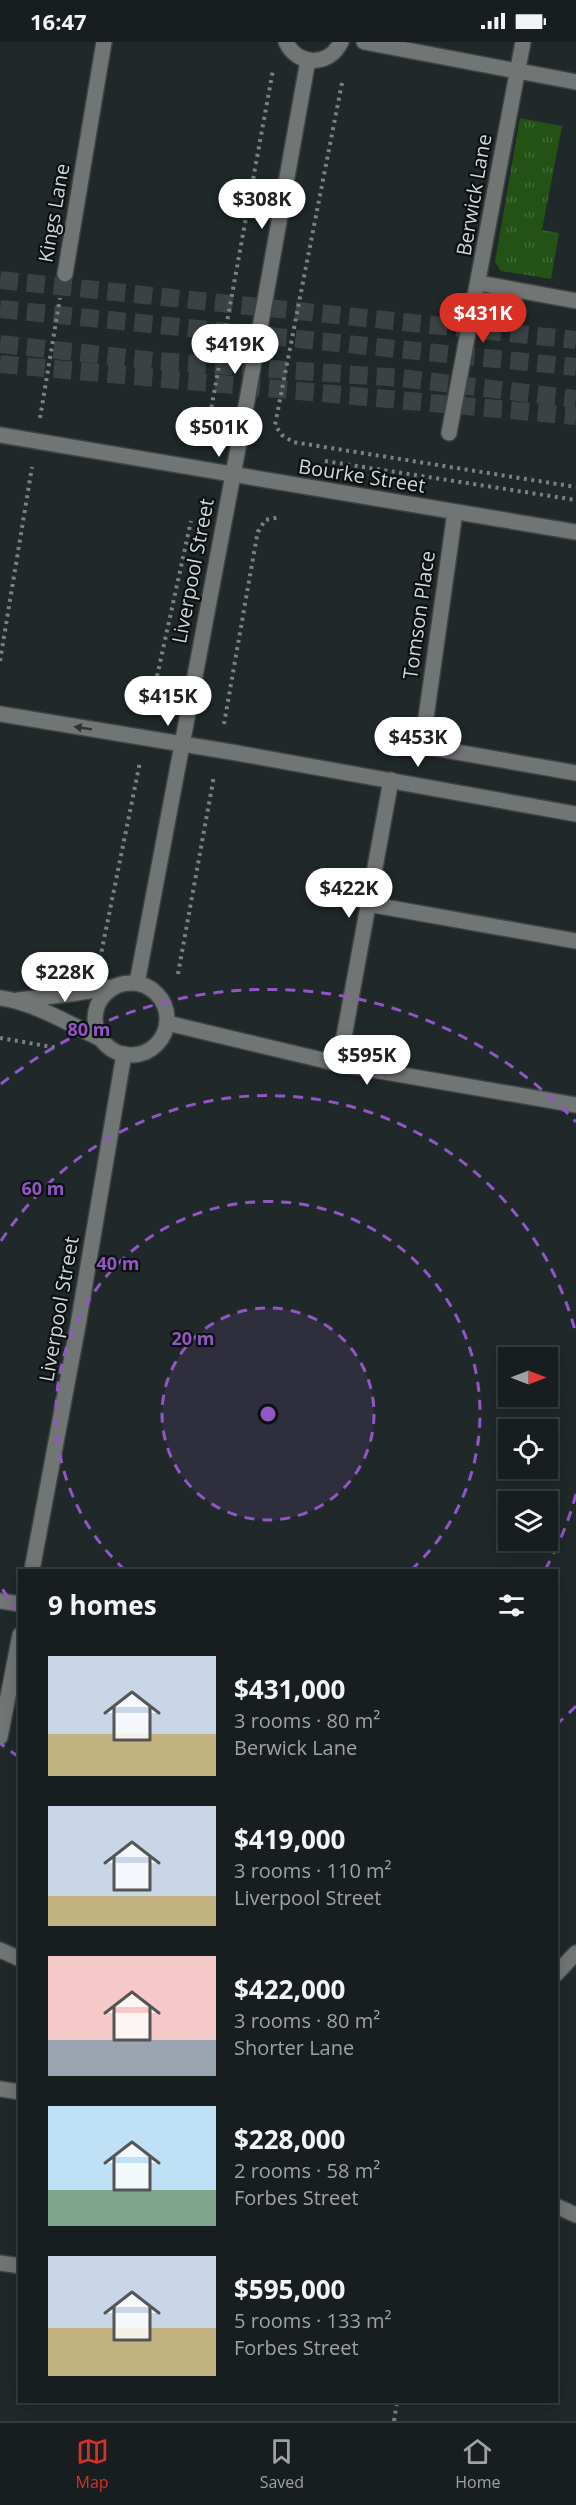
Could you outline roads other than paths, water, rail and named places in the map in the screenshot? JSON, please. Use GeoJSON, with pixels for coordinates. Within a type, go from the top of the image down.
{"type":"FeatureCollection","features":[{"type":"Feature","properties":{"kind":"street","name":"Kings Lane"},"geometry":{"type":"LineString","coordinates":[[65,274],[104,42]]}},
{"type":"Feature","properties":{"kind":"street"},"geometry":{"type":"LineString","coordinates":[[286,42],[292,52],[308,60],[326,58],[334,53],[341,42]]}},
{"type":"Feature","properties":{"kind":"street"},"geometry":{"type":"LineString","coordinates":[[364,42],[576,81]]}},
{"type":"Feature","properties":{"kind":"street","name":"Berwick Lane"},"geometry":{"type":"LineString","coordinates":[[449,433],[523,42]]}},
{"type":"Feature","properties":{"kind":"street","name":"Liverpool Street"},"geometry":{"type":"LineString","coordinates":[[137,983],[308,60]]}},
{"type":"Feature","properties":{"kind":"street"},"geometry":{"type":"LineString","coordinates":[[479,283],[576,301]]}},
{"type":"Feature","properties":{"kind":"street","name":"Bourke Street"},"geometry":{"type":"LineString","coordinates":[[0,435],[232,476],[576,532]]}},
{"type":"Feature","properties":{"kind":"street","name":"Tomson Place"},"geometry":{"type":"LineString","coordinates":[[455,512],[422,746],[576,773]]}},
{"type":"Feature","properties":{"kind":"street"},"geometry":{"type":"LineString","coordinates":[[0,714],[254,756],[576,814]]}},
{"type":"Feature","properties":{"kind":"street"},"geometry":{"type":"LineString","coordinates":[[339,1064],[391,780]]}},
{"type":"Feature","properties":{"kind":"street"},"geometry":{"type":"LineString","coordinates":[[368,904],[576,941]]}},
{"type":"Feature","properties":{"kind":"street"},"geometry":{"type":"LineString","coordinates":[[137,983],[150,988],[160,997],[166,1010],[167,1023],[162,1037],[152,1048],[139,1054],[124,1054],[111,1049],[101,1039],[43,1011],[7,999],[70,994],[137,983]]}},
{"type":"Feature","properties":{"kind":"street"},"geometry":{"type":"LineString","coordinates":[[101,1039],[95,1016],[98,1004],[104,994],[114,987]]}},
{"type":"Feature","properties":{"kind":"street"},"geometry":{"type":"LineString","coordinates":[[167,1023],[339,1064],[576,1106]]}},
{"type":"Feature","properties":{"kind":"street","name":"Liverpool Street"},"geometry":{"type":"LineString","coordinates":[[32,1569],[78,1325],[124,1054]]}},
{"type":"Feature","properties":{"kind":"street"},"geometry":{"type":"LineString","coordinates":[[0,1601],[18,1604]]}},
{"type":"Feature","properties":{"kind":"street"},"geometry":{"type":"LineString","coordinates":[[0,1737],[18,1645]]}},
{"type":"Feature","properties":{"kind":"street"},"geometry":{"type":"LineString","coordinates":[[0,1950],[18,1958]]}},
{"type":"Feature","properties":{"kind":"street"},"geometry":{"type":"LineString","coordinates":[[558,1972],[576,1953]]}},
{"type":"Feature","properties":{"kind":"street"},"geometry":{"type":"LineString","coordinates":[[0,2089],[18,2092]]}},
{"type":"Feature","properties":{"kind":"street"},"geometry":{"type":"LineString","coordinates":[[558,2207],[576,2215]]}},
{"type":"Feature","properties":{"kind":"street"},"geometry":{"type":"LineString","coordinates":[[0,2263],[18,2266]]}},
{"type":"Feature","properties":{"kind":"tunnel"},"geometry":{"type":"LineString","coordinates":[[0,280],[576,340]]}},
{"type":"Feature","properties":{"kind":"tunnel"},"geometry":{"type":"LineString","coordinates":[[0,309],[576,367]]}},
{"type":"Feature","properties":{"kind":"tunnel"},"geometry":{"type":"LineString","coordinates":[[0,344],[156,361],[401,378],[576,399]]}},
{"type":"Feature","properties":{"kind":"tunnel"},"geometry":{"type":"LineString","coordinates":[[0,364],[576,416]]}}]}
